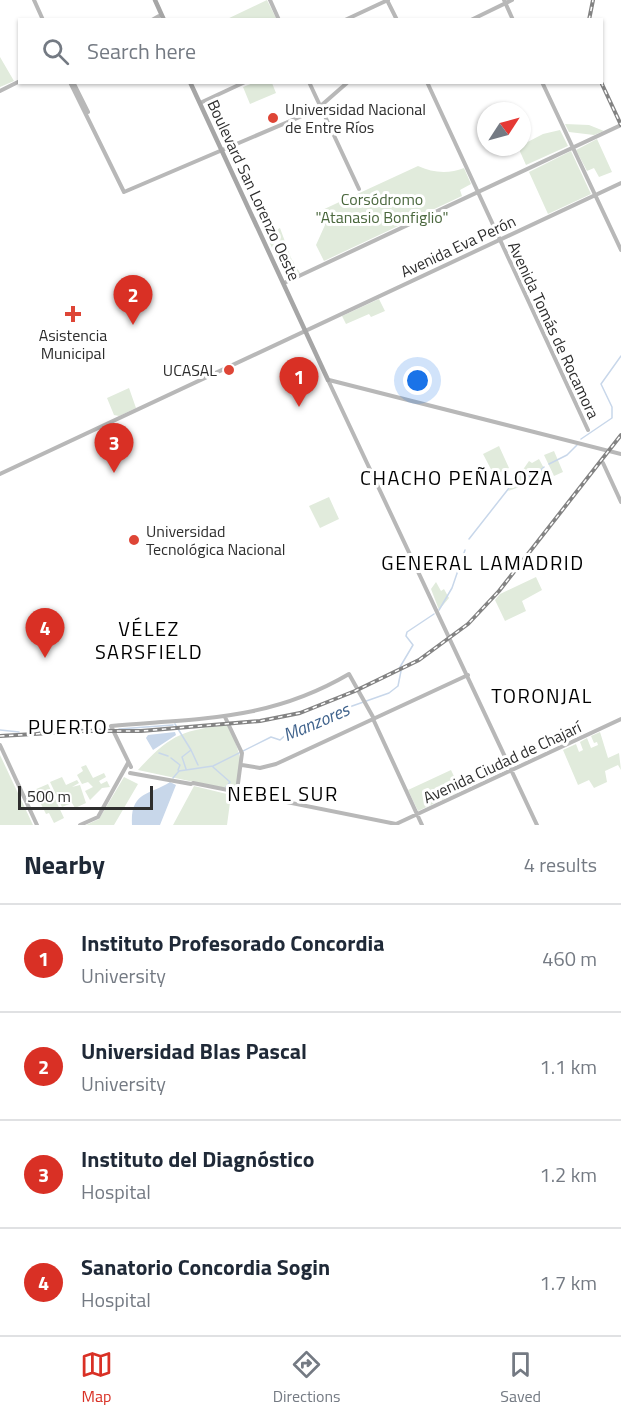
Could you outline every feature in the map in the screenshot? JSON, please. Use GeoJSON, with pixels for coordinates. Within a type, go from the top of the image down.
{"type":"FeatureCollection","features":[{"type":"Feature","properties":{"kind":"main road"},"geometry":{"type":"LineString","coordinates":[[33,0],[41,18]]}},
{"type":"Feature","properties":{"kind":"main road"},"geometry":{"type":"LineString","coordinates":[[154,0],[161,18]]}},
{"type":"Feature","properties":{"kind":"main road"},"geometry":{"type":"LineString","coordinates":[[270,0],[278,18]]}},
{"type":"Feature","properties":{"kind":"main road"},"geometry":{"type":"LineString","coordinates":[[349,18],[388,0],[396,18]]}},
{"type":"Feature","properties":{"kind":"main road"},"geometry":{"type":"LineString","coordinates":[[475,18],[512,0]]}},
{"type":"Feature","properties":{"kind":"main road"},"geometry":{"type":"LineString","coordinates":[[505,2],[512,18]]}},
{"type":"Feature","properties":{"kind":"main road"},"geometry":{"type":"LineString","coordinates":[[0,91],[18,82]]}},
{"type":"Feature","properties":{"kind":"main road"},"geometry":{"type":"LineString","coordinates":[[73,84],[125,192],[321,107],[346,84]]}},
{"type":"Feature","properties":{"kind":"main road","name":"Boulevard San Lorenzo Oeste"},"geometry":{"type":"LineString","coordinates":[[193,84],[330,379]]}},
{"type":"Feature","properties":{"kind":"main road"},"geometry":{"type":"LineString","coordinates":[[201,102],[241,84]]}},
{"type":"Feature","properties":{"kind":"main road"},"geometry":{"type":"LineString","coordinates":[[310,84],[358,189]]}},
{"type":"Feature","properties":{"kind":"main road","name":"Avenida Tomás de Rocamora"},"geometry":{"type":"LineString","coordinates":[[427,84],[588,430]]}},
{"type":"Feature","properties":{"kind":"main road"},"geometry":{"type":"LineString","coordinates":[[543,84],[621,250]]}},
{"type":"Feature","properties":{"kind":"main road"},"geometry":{"type":"LineString","coordinates":[[285,282],[621,125]]}},
{"type":"Feature","properties":{"kind":"main road","name":"Avenida Eva Perón"},"geometry":{"type":"LineString","coordinates":[[0,474],[621,183]]}},
{"type":"Feature","properties":{"kind":"main road"},"geometry":{"type":"LineString","coordinates":[[330,379],[621,454]]}},
{"type":"Feature","properties":{"kind":"main road"},"geometry":{"type":"LineString","coordinates":[[330,379],[537,825]]}},
{"type":"Feature","properties":{"kind":"main road"},"geometry":{"type":"LineString","coordinates":[[603,463],[621,502]]}},
{"type":"Feature","properties":{"kind":"main road"},"geometry":{"type":"LineString","coordinates":[[129,770],[128,762],[111,727],[226,718],[291,703],[350,675],[422,825]]}},
{"type":"Feature","properties":{"kind":"main road"},"geometry":{"type":"LineString","coordinates":[[241,766],[260,768],[272,765],[468,675]]}},
{"type":"Feature","properties":{"kind":"main road"},"geometry":{"type":"LineString","coordinates":[[226,718],[242,753],[236,792]]}},
{"type":"Feature","properties":{"kind":"main road","name":"Avenida Ciudad de Chajarí"},"geometry":{"type":"LineString","coordinates":[[400,825],[621,721]]}},
{"type":"Feature","properties":{"kind":"main road"},"geometry":{"type":"LineString","coordinates":[[0,747],[37,825]]}},
{"type":"Feature","properties":{"kind":"main road"},"geometry":{"type":"LineString","coordinates":[[80,825],[98,817],[122,777],[129,770]]}},
{"type":"Feature","properties":{"kind":"main road"},"geometry":{"type":"LineString","coordinates":[[129,770],[392,825]]}},
{"type":"Feature","properties":{"kind":"main road"},"geometry":{"type":"LineString","coordinates":[[236,792],[383,825]]}},
{"type":"Feature","properties":{"kind":"main road","name":"Avenida Ciudad de Chajarí"},"geometry":{"type":"LineString","coordinates":[[392,825],[417,816]]}},
{"type":"Feature","properties":{"kind":"green space"},"geometry":{"type":"Polygon","coordinates":[[[267,0],[276,18],[229,18],[267,0]]]}},
{"type":"Feature","properties":{"kind":"green space"},"geometry":{"type":"Polygon","coordinates":[[[0,57],[14,81],[0,87],[0,57]]]}},
{"type":"Feature","properties":{"kind":"green space"},"geometry":{"type":"Polygon","coordinates":[[[250,84],[272,84],[276,93],[250,104],[243,87],[250,84]]]}},
{"type":"Feature","properties":{"kind":"green space"},"geometry":{"type":"Polygon","coordinates":[[[565,124],[589,125],[604,131],[594,135],[569,132],[565,124]]]}},
{"type":"Feature","properties":{"kind":"green space"},"geometry":{"type":"Polygon","coordinates":[[[560,130],[568,146],[526,165],[522,156],[531,156],[531,140],[543,134],[560,130]]]}},
{"type":"Feature","properties":{"kind":"green space"},"geometry":{"type":"Polygon","coordinates":[[[597,139],[612,172],[599,177],[594,168],[587,171],[576,150],[597,139]]]}},
{"type":"Feature","properties":{"kind":"green space"},"geometry":{"type":"Polygon","coordinates":[[[571,151],[591,194],[548,214],[529,172],[571,151]]]}},
{"type":"Feature","properties":{"kind":"green space","name":"Corsódromo \"Atanasio Bonfiglio\""},"geometry":{"type":"Polygon","coordinates":[[[418,166],[441,172],[464,168],[471,184],[460,190],[462,196],[324,261],[316,245],[325,225],[318,212],[350,197],[352,202],[355,201],[353,196],[418,166]]]}},
{"type":"Feature","properties":{"kind":"green space"},"geometry":{"type":"Polygon","coordinates":[[[280,228],[291,258],[300,273],[288,279],[266,236],[280,228]]]}},
{"type":"Feature","properties":{"kind":"green space"},"geometry":{"type":"Polygon","coordinates":[[[379,299],[385,311],[371,317],[369,314],[346,324],[342,316],[379,299]]]}},
{"type":"Feature","properties":{"kind":"green space"},"geometry":{"type":"Polygon","coordinates":[[[129,388],[136,408],[119,416],[114,415],[107,398],[129,388]]]}},
{"type":"Feature","properties":{"kind":"green space"},"geometry":{"type":"Polygon","coordinates":[[[499,446],[509,468],[494,475],[483,454],[499,446]]]}},
{"type":"Feature","properties":{"kind":"green space"},"geometry":{"type":"Polygon","coordinates":[[[554,451],[563,472],[554,476],[544,455],[554,451]]]}},
{"type":"Feature","properties":{"kind":"green space"},"geometry":{"type":"Polygon","coordinates":[[[539,459],[546,472],[539,476],[540,480],[508,491],[529,461],[532,463],[539,459]]]}},
{"type":"Feature","properties":{"kind":"green space"},"geometry":{"type":"Polygon","coordinates":[[[329,497],[339,519],[320,528],[309,506],[329,497]]]}},
{"type":"Feature","properties":{"kind":"green space"},"geometry":{"type":"Polygon","coordinates":[[[536,577],[542,590],[522,601],[526,611],[505,621],[495,600],[500,594],[536,577]]]}},
{"type":"Feature","properties":{"kind":"green space"},"geometry":{"type":"Polygon","coordinates":[[[436,582],[449,598],[439,610],[431,589],[436,582]]]}},
{"type":"Feature","properties":{"kind":"green space"},"geometry":{"type":"Polygon","coordinates":[[[228,725],[238,749],[241,767],[237,783],[231,790],[138,770],[159,749],[178,736],[199,729],[228,725]]]}},
{"type":"Feature","properties":{"kind":"green space"},"geometry":{"type":"Polygon","coordinates":[[[600,732],[608,758],[619,753],[621,770],[618,765],[605,771],[607,782],[594,788],[589,780],[578,785],[563,750],[576,744],[579,752],[583,750],[580,742],[587,738],[591,748],[598,745],[597,742],[594,743],[591,736],[600,732]]]}},
{"type":"Feature","properties":{"kind":"green space"},"geometry":{"type":"Polygon","coordinates":[[[0,755],[33,825],[0,825],[0,755]]]}},
{"type":"Feature","properties":{"kind":"green space"},"geometry":{"type":"Polygon","coordinates":[[[86,765],[93,778],[104,773],[106,777],[99,781],[101,784],[107,781],[110,787],[102,788],[90,800],[85,791],[93,787],[88,782],[82,784],[77,775],[83,771],[81,767],[86,765]]]}},
{"type":"Feature","properties":{"kind":"green space"},"geometry":{"type":"Polygon","coordinates":[[[451,770],[461,791],[418,811],[408,790],[451,770]]]}},
{"type":"Feature","properties":{"kind":"green space"},"geometry":{"type":"Polygon","coordinates":[[[62,777],[66,785],[77,780],[79,783],[72,787],[80,785],[86,803],[75,808],[72,803],[62,807],[50,782],[62,777]]]}},
{"type":"Feature","properties":{"kind":"green space"},"geometry":{"type":"Polygon","coordinates":[[[124,777],[138,784],[114,825],[86,825],[99,819],[124,777]]]}},
{"type":"Feature","properties":{"kind":"green space"},"geometry":{"type":"Polygon","coordinates":[[[48,784],[64,818],[54,823],[49,813],[46,814],[34,790],[48,784]]]}},
{"type":"Feature","properties":{"kind":"green space"},"geometry":{"type":"Polygon","coordinates":[[[194,786],[231,795],[227,825],[173,825],[194,786]]]}},
{"type":"Feature","properties":{"kind":"water"},"geometry":{"type":"Polygon","coordinates":[[[175,732],[176,735],[153,750],[146,738],[148,735],[175,732]]]}},
{"type":"Feature","properties":{"kind":"water"},"geometry":{"type":"Polygon","coordinates":[[[170,782],[176,785],[160,825],[132,825],[132,814],[138,800],[170,782]]]}},
{"type":"Feature","properties":{"kind":"waterway","name":"Manzores"},"geometry":{"type":"LineString","coordinates":[[581,439],[612,418],[612,407],[601,384],[621,356]]}},
{"type":"Feature","properties":{"kind":"waterway","name":"Manzores"},"geometry":{"type":"LineString","coordinates":[[549,464],[567,455],[577,445]]}},
{"type":"Feature","properties":{"kind":"waterway","name":"Manzores"},"geometry":{"type":"LineString","coordinates":[[469,539],[520,474],[525,473],[532,478],[544,467]]}},
{"type":"Feature","properties":{"kind":"waterway","name":"Manzores"},"geometry":{"type":"LineString","coordinates":[[439,610],[452,588],[465,550]]}},
{"type":"Feature","properties":{"kind":"waterway","name":"Manzores"},"geometry":{"type":"LineString","coordinates":[[400,667],[413,645],[406,636],[407,632],[434,614]]}},
{"type":"Feature","properties":{"kind":"waterway","name":"Manzores"},"geometry":{"type":"LineString","coordinates":[[173,778],[179,771],[213,766],[271,737],[280,740],[304,723],[389,693],[398,686],[401,671]]}},
{"type":"Feature","properties":{"kind":"waterway"},"geometry":{"type":"LineString","coordinates":[[175,724],[191,750],[182,757],[186,769]]}},
{"type":"Feature","properties":{"kind":"waterway"},"geometry":{"type":"LineString","coordinates":[[119,729],[173,725]]}},
{"type":"Feature","properties":{"kind":"waterway"},"geometry":{"type":"LineString","coordinates":[[58,731],[82,729]]}},
{"type":"Feature","properties":{"kind":"waterway"},"geometry":{"type":"LineString","coordinates":[[86,729],[109,729]]}},
{"type":"Feature","properties":{"kind":"waterway"},"geometry":{"type":"LineString","coordinates":[[0,730],[19,732]]}},
{"type":"Feature","properties":{"kind":"waterway"},"geometry":{"type":"LineString","coordinates":[[33,732],[54,732]]}},
{"type":"Feature","properties":{"kind":"waterway"},"geometry":{"type":"LineString","coordinates":[[191,750],[198,765]]}},
{"type":"Feature","properties":{"kind":"waterway"},"geometry":{"type":"LineString","coordinates":[[159,753],[168,756]]}},
{"type":"Feature","properties":{"kind":"waterway"},"geometry":{"type":"LineString","coordinates":[[171,758],[180,765],[178,770]]}},
{"type":"Feature","properties":{"kind":"waterway"},"geometry":{"type":"LineString","coordinates":[[213,767],[230,782],[226,787]]}},
{"type":"Feature","properties":{"kind":"railway"},"geometry":{"type":"LineString","coordinates":[[589,18],[593,0]]}},
{"type":"Feature","properties":{"kind":"railway"},"geometry":{"type":"LineString","coordinates":[[602,84],[621,125]]}},
{"type":"Feature","properties":{"kind":"railway"},"geometry":{"type":"LineString","coordinates":[[0,736],[85,731],[141,731],[260,721],[300,713],[355,691],[419,660],[468,624],[499,591],[621,435]]}},
{"type":"Feature","properties":{"kind":"place","name":"Universidad Nacional de Entre Ríos"},"geometry":{"type":"Point","coordinates":[273,118]}},
{"type":"Feature","properties":{"kind":"place","name":"Asistencia Municipal"},"geometry":{"type":"Point","coordinates":[73,314]}},
{"type":"Feature","properties":{"kind":"place","name":"Universidad Blas Pascal"},"geometry":{"type":"Point","coordinates":[133,325]}},
{"type":"Feature","properties":{"kind":"place","name":"UCASAL"},"geometry":{"type":"Point","coordinates":[229,370]}},
{"type":"Feature","properties":{"kind":"place","name":"Instituto Profesorado Concordia"},"geometry":{"type":"Point","coordinates":[299,407]}},
{"type":"Feature","properties":{"kind":"place","name":"Instituto del Diagnóstico"},"geometry":{"type":"Point","coordinates":[114,473]}},
{"type":"Feature","properties":{"kind":"place","name":"Universidad Tecnológica Nacional"},"geometry":{"type":"Point","coordinates":[134,540]}},
{"type":"Feature","properties":{"kind":"place","name":"Sanatorio Concordia Sogin"},"geometry":{"type":"Point","coordinates":[45,658]}},
{"type":"Feature","properties":{"kind":"district","name":"CHACHO PEÑALOZA"},"geometry":{"type":"Point","coordinates":[457,477]}},
{"type":"Feature","properties":{"kind":"district","name":"GENERAL LAMADRID"},"geometry":{"type":"Point","coordinates":[483,562]}},
{"type":"Feature","properties":{"kind":"district","name":"VÉLEZ SARSFIELD"},"geometry":{"type":"Point","coordinates":[149,640]}},
{"type":"Feature","properties":{"kind":"district","name":"TORONJAL"},"geometry":{"type":"Point","coordinates":[542,695]}},
{"type":"Feature","properties":{"kind":"district","name":"PUERTO"},"geometry":{"type":"Point","coordinates":[68,726]}},
{"type":"Feature","properties":{"kind":"district","name":"NEBEL SUR"},"geometry":{"type":"Point","coordinates":[283,793]}}]}
